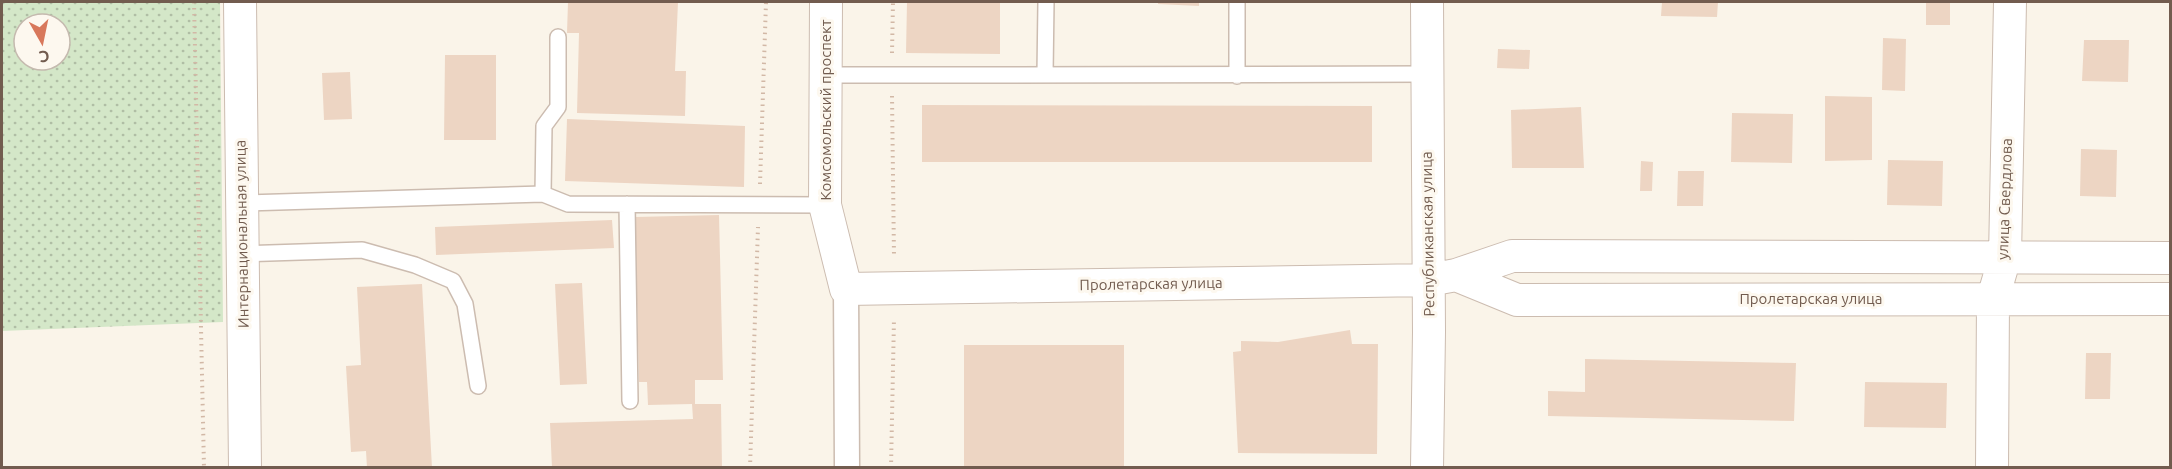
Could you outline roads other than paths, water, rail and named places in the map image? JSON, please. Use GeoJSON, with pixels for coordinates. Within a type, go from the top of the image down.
{"type":"FeatureCollection","features":[{"type":"Feature","properties":{"kind":"street","name":"Интернациональная улица"},"geometry":{"type":"LineString","coordinates":[[240,2],[245,468]]}},
{"type":"Feature","properties":{"kind":"street","name":"Комсомольский проспект"},"geometry":{"type":"LineString","coordinates":[[826,2],[825,205],[846,289],[847,468]]}},
{"type":"Feature","properties":{"kind":"street","name":"Республиканская улица"},"geometry":{"type":"LineString","coordinates":[[1426,2],[1426,74],[1442,278],[1427,468]]}},
{"type":"Feature","properties":{"kind":"street","name":"улица Свердлова"},"geometry":{"type":"LineString","coordinates":[[1992,468],[1993,298],[2006,257],[2010,2]]}},
{"type":"Feature","properties":{"kind":"street","name":"Пролетарская улица"},"geometry":{"type":"LineString","coordinates":[[846,289],[1442,278],[1512,256],[2170,258]]}},
{"type":"Feature","properties":{"kind":"street","name":"Пролетарская улица"},"geometry":{"type":"LineString","coordinates":[[1442,278],[1517,300],[2170,299]]}},
{"type":"Feature","properties":{"kind":"lane"},"geometry":{"type":"LineString","coordinates":[[1045,74],[1046,2]]}},
{"type":"Feature","properties":{"kind":"lane"},"geometry":{"type":"LineString","coordinates":[[1236,76],[1237,2]]}},
{"type":"Feature","properties":{"kind":"lane"},"geometry":{"type":"LineString","coordinates":[[543,194],[544,126],[558,107],[558,37]]}},
{"type":"Feature","properties":{"kind":"lane"},"geometry":{"type":"LineString","coordinates":[[825,75],[1426,74]]}},
{"type":"Feature","properties":{"kind":"lane"},"geometry":{"type":"LineString","coordinates":[[242,203],[543,194],[568,204],[825,205]]}},
{"type":"Feature","properties":{"kind":"lane"},"geometry":{"type":"LineString","coordinates":[[627,204],[630,401]]}},
{"type":"Feature","properties":{"kind":"lane"},"geometry":{"type":"LineString","coordinates":[[242,254],[362,250],[415,265],[453,281],[465,304],[478,386]]}}]}
